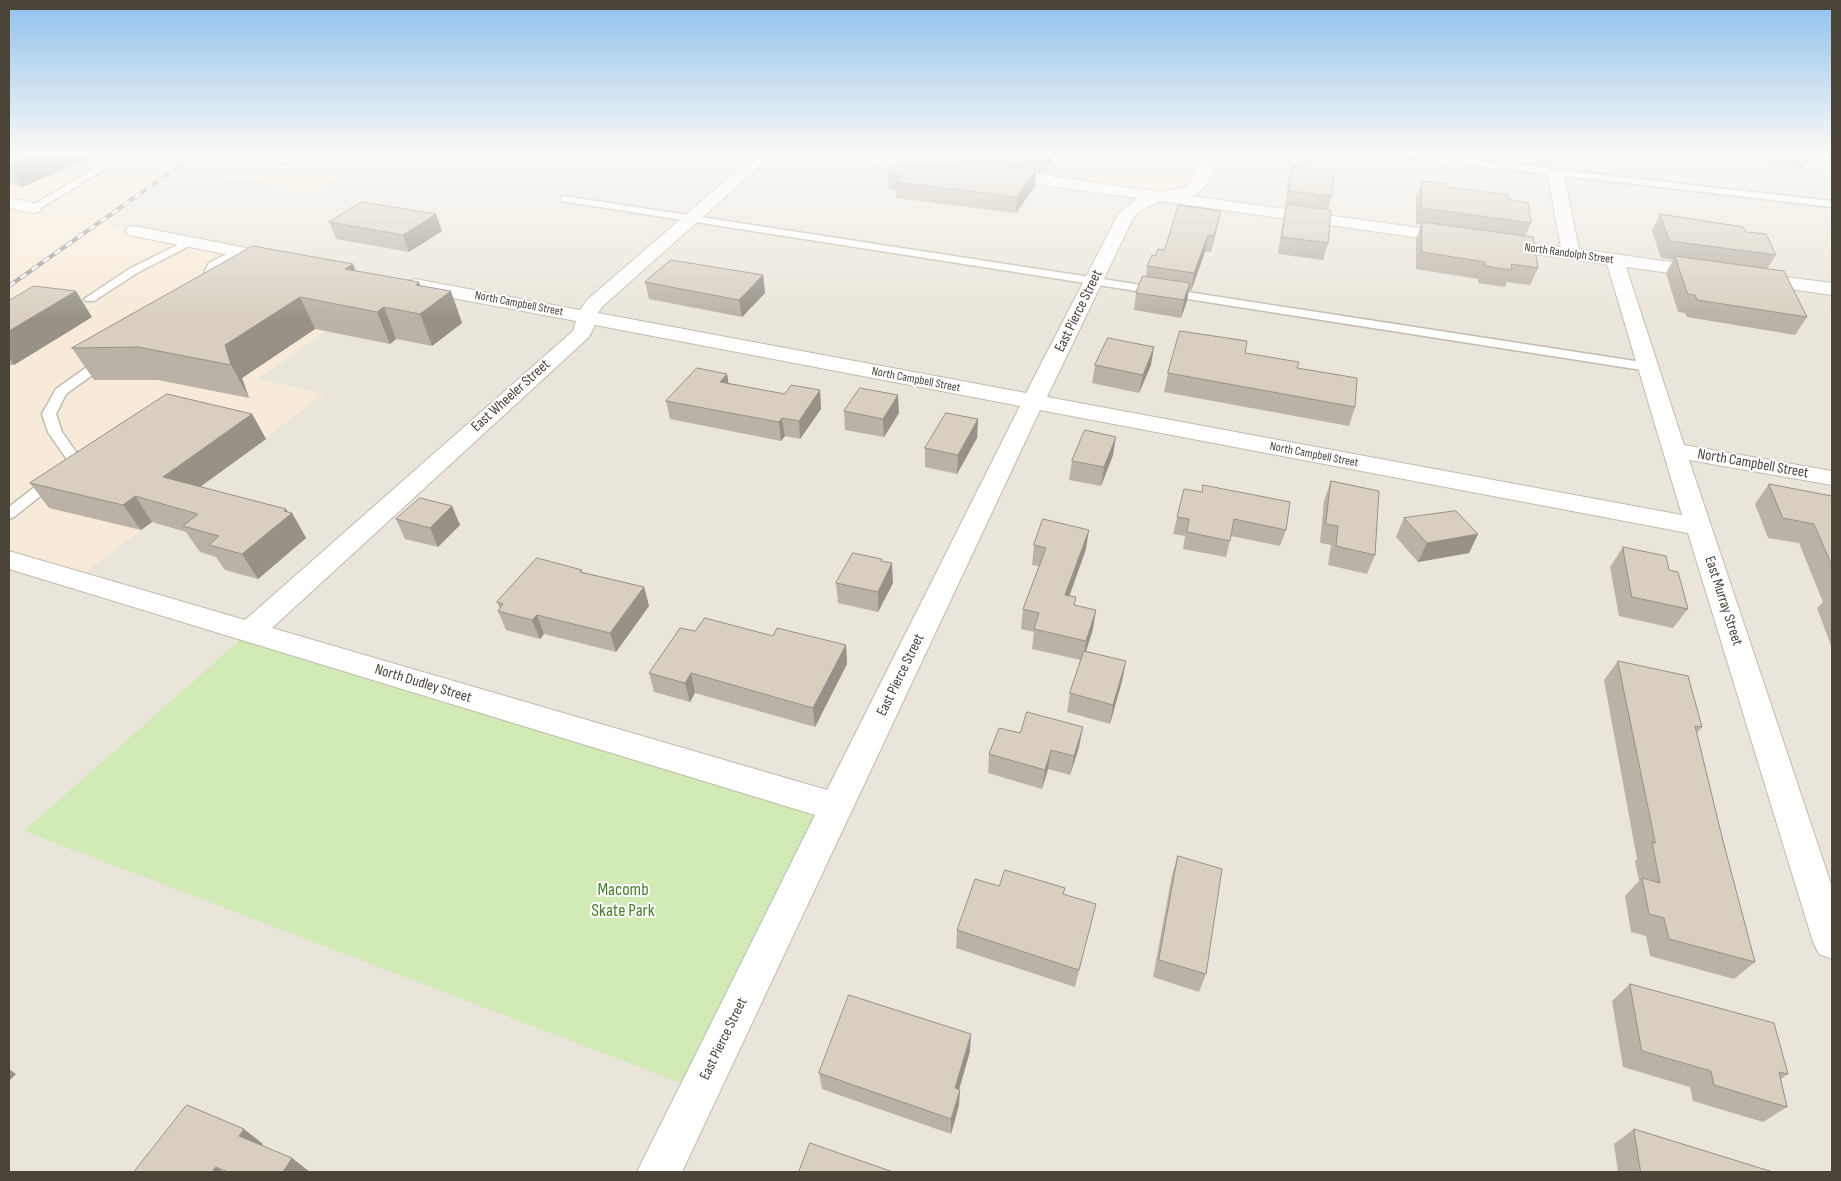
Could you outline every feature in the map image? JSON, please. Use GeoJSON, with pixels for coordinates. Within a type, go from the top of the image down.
{"type":"FeatureCollection","features":[{"type":"Feature","properties":{"kind":"street","name":"East Wheeler Street"},"geometry":{"type":"LineString","coordinates":[[249,632],[582,333],[594,304],[701,210]]}},
{"type":"Feature","properties":{"kind":"street","name":"East Pierce Street"},"geometry":{"type":"LineString","coordinates":[[659,1172],[1033,402],[1128,213],[1132,210]]}},
{"type":"Feature","properties":{"kind":"street","name":"North Randolph Street"},"geometry":{"type":"LineString","coordinates":[[1261,210],[1832,289]]}},
{"type":"Feature","properties":{"kind":"street"},"geometry":{"type":"LineString","coordinates":[[1562,210],[1571,254]]}},
{"type":"Feature","properties":{"kind":"street"},"geometry":{"type":"LineString","coordinates":[[134,231],[294,262]]}},
{"type":"Feature","properties":{"kind":"street","name":"East Murray Street"},"geometry":{"type":"LineString","coordinates":[[1615,260],[1832,942]]}},
{"type":"Feature","properties":{"kind":"street","name":"North Campbell Street"},"geometry":{"type":"LineString","coordinates":[[398,281],[1700,527]]}},
{"type":"Feature","properties":{"kind":"street","name":"North Campbell Street"},"geometry":{"type":"LineString","coordinates":[[1674,450],[1832,478]]}},
{"type":"Feature","properties":{"kind":"street","name":"North Dudley Street"},"geometry":{"type":"LineString","coordinates":[[9,560],[837,807]]}},
{"type":"Feature","properties":{"kind":"lane"},"geometry":{"type":"LineString","coordinates":[[639,210],[1648,367]]}},
{"type":"Feature","properties":{"kind":"lane"},"geometry":{"type":"LineString","coordinates":[[90,300],[134,271],[189,242]]}},
{"type":"Feature","properties":{"kind":"lane"},"geometry":{"type":"LineString","coordinates":[[202,297],[213,289],[210,271],[213,265],[238,251]]}},
{"type":"Feature","properties":{"kind":"lane"},"geometry":{"type":"LineString","coordinates":[[9,514],[76,462],[55,432],[49,414],[61,392],[115,354]]}},
{"type":"Feature","properties":{"kind":"shaded area"},"geometry":{"type":"Polygon","coordinates":[[[9,210],[114,210],[9,284],[9,210]]]}},
{"type":"Feature","properties":{"kind":"shaded area"},"geometry":{"type":"Polygon","coordinates":[[[118,210],[1832,210],[1832,1172],[9,1172],[9,560],[323,394],[257,379],[397,282],[100,223],[118,210]]]}},
{"type":"Feature","properties":{"kind":"shaded area"},"geometry":{"type":"Polygon","coordinates":[[[100,223],[398,281],[257,379],[324,394],[75,580],[9,560],[9,286],[100,223]]]}},
{"type":"Feature","properties":{"kind":"green space","name":"Macomb Skate Park"},"geometry":{"type":"Polygon","coordinates":[[[249,632],[837,807],[699,1090],[24,831],[249,632]]]}},
{"type":"Feature","properties":{"kind":"building"},"geometry":{"type":"Polygon","coordinates":[[[349,210],[412,210],[436,214],[403,235],[329,222],[349,210]]]}},
{"type":"Feature","properties":{"kind":"building"},"geometry":{"type":"Polygon","coordinates":[[[1177,210],[1221,211],[1214,236],[1208,235],[1194,273],[1147,266],[1152,255],[1155,256],[1158,249],[1164,250],[1177,210]]]}},
{"type":"Feature","properties":{"kind":"building"},"geometry":{"type":"Polygon","coordinates":[[[1286,210],[1331,210],[1328,243],[1282,237],[1286,210]]]}},
{"type":"Feature","properties":{"kind":"building"},"geometry":{"type":"Polygon","coordinates":[[[1437,210],[1529,210],[1531,223],[1437,210]]]}},
{"type":"Feature","properties":{"kind":"building"},"geometry":{"type":"Polygon","coordinates":[[[1660,214],[1743,227],[1746,232],[1766,234],[1776,255],[1670,241],[1660,214]]]}},
{"type":"Feature","properties":{"kind":"building"},"geometry":{"type":"Polygon","coordinates":[[[1422,222],[1533,237],[1538,268],[1511,264],[1512,270],[1485,266],[1485,262],[1422,252],[1422,222]]]}},
{"type":"Feature","properties":{"kind":"building"},"geometry":{"type":"Polygon","coordinates":[[[253,246],[353,264],[345,269],[419,282],[416,285],[451,291],[420,314],[384,307],[377,312],[300,297],[225,345],[231,365],[138,347],[72,348],[253,246]]]}},
{"type":"Feature","properties":{"kind":"building"},"geometry":{"type":"Polygon","coordinates":[[[1675,256],[1784,271],[1807,317],[1697,300],[1695,295],[1688,294],[1675,256]]]}},
{"type":"Feature","properties":{"kind":"building"},"geometry":{"type":"Polygon","coordinates":[[[671,260],[763,275],[739,300],[645,282],[671,260]]]}},
{"type":"Feature","properties":{"kind":"building"},"geometry":{"type":"Polygon","coordinates":[[[1143,276],[1190,283],[1184,300],[1136,293],[1143,276]]]}},
{"type":"Feature","properties":{"kind":"building"},"geometry":{"type":"Polygon","coordinates":[[[34,286],[76,291],[9,331],[9,301],[34,286]]]}},
{"type":"Feature","properties":{"kind":"building"},"geometry":{"type":"Polygon","coordinates":[[[1180,331],[1247,341],[1245,353],[1299,362],[1297,368],[1357,378],[1355,407],[1168,373],[1180,331]]]}},
{"type":"Feature","properties":{"kind":"building"},"geometry":{"type":"Polygon","coordinates":[[[1108,338],[1154,347],[1143,375],[1095,365],[1108,338]]]}},
{"type":"Feature","properties":{"kind":"building"},"geometry":{"type":"Polygon","coordinates":[[[697,368],[727,374],[720,382],[785,394],[791,385],[820,390],[799,421],[782,418],[779,422],[666,401],[697,368]]]}},
{"type":"Feature","properties":{"kind":"building"},"geometry":{"type":"Polygon","coordinates":[[[860,388],[898,395],[883,419],[844,411],[860,388]]]}},
{"type":"Feature","properties":{"kind":"building"},"geometry":{"type":"Polygon","coordinates":[[[167,394],[252,414],[163,477],[286,509],[284,511],[292,513],[242,554],[209,545],[219,536],[183,526],[198,514],[135,496],[123,505],[30,483],[167,394]]]}},
{"type":"Feature","properties":{"kind":"building"},"geometry":{"type":"Polygon","coordinates":[[[946,413],[978,419],[958,455],[925,448],[946,413]]]}},
{"type":"Feature","properties":{"kind":"building"},"geometry":{"type":"Polygon","coordinates":[[[1085,430],[1116,437],[1104,467],[1072,461],[1085,430]]]}},
{"type":"Feature","properties":{"kind":"building"},"geometry":{"type":"Polygon","coordinates":[[[1331,481],[1379,491],[1375,555],[1336,546],[1338,526],[1326,524],[1331,481]]]}},
{"type":"Feature","properties":{"kind":"building"},"geometry":{"type":"Polygon","coordinates":[[[1769,484],[1832,496],[1832,566],[1814,524],[1783,518],[1769,484]]]}},
{"type":"Feature","properties":{"kind":"building"},"geometry":{"type":"Polygon","coordinates":[[[1203,485],[1290,502],[1286,530],[1234,519],[1230,541],[1187,532],[1189,519],[1177,517],[1184,489],[1202,492],[1203,485]]]}},
{"type":"Feature","properties":{"kind":"building"},"geometry":{"type":"Polygon","coordinates":[[[420,498],[452,506],[430,528],[396,519],[420,498]]]}},
{"type":"Feature","properties":{"kind":"building"},"geometry":{"type":"Polygon","coordinates":[[[1456,511],[1478,534],[1427,543],[1404,518],[1456,511]]]}},
{"type":"Feature","properties":{"kind":"building"},"geometry":{"type":"Polygon","coordinates":[[[1043,519],[1089,530],[1065,595],[1076,597],[1074,605],[1096,610],[1086,641],[1034,629],[1039,613],[1023,609],[1046,548],[1034,545],[1043,519]]]}},
{"type":"Feature","properties":{"kind":"building"},"geometry":{"type":"Polygon","coordinates":[[[1623,547],[1666,556],[1669,570],[1678,572],[1688,609],[1632,597],[1623,547]]]}},
{"type":"Feature","properties":{"kind":"building"},"geometry":{"type":"Polygon","coordinates":[[[853,553],[892,563],[878,592],[836,583],[853,553]]]}},
{"type":"Feature","properties":{"kind":"building"},"geometry":{"type":"Polygon","coordinates":[[[537,558],[582,570],[580,572],[644,587],[610,633],[537,615],[532,620],[498,611],[503,604],[497,602],[537,558]]]}},
{"type":"Feature","properties":{"kind":"building"},"geometry":{"type":"Polygon","coordinates":[[[705,618],[773,636],[777,628],[846,645],[813,708],[691,673],[685,683],[649,673],[680,628],[695,631],[705,618]]]}},
{"type":"Feature","properties":{"kind":"building"},"geometry":{"type":"Polygon","coordinates":[[[1084,651],[1126,661],[1113,705],[1070,693],[1084,651]]]}},
{"type":"Feature","properties":{"kind":"building"},"geometry":{"type":"Polygon","coordinates":[[[1618,661],[1688,676],[1702,727],[1695,726],[1755,962],[1669,939],[1664,918],[1649,914],[1642,878],[1660,883],[1652,842],[1655,843],[1618,661]]]}},
{"type":"Feature","properties":{"kind":"building"},"geometry":{"type":"Polygon","coordinates":[[[1027,712],[1083,727],[1074,756],[1051,750],[1045,770],[989,754],[999,728],[1020,733],[1027,712]]]}},
{"type":"Feature","properties":{"kind":"building"},"geometry":{"type":"Polygon","coordinates":[[[1178,856],[1222,869],[1206,974],[1159,960],[1178,856]]]}},
{"type":"Feature","properties":{"kind":"building"},"geometry":{"type":"Polygon","coordinates":[[[1005,870],[1065,888],[1063,894],[1096,904],[1079,970],[957,930],[975,879],[999,886],[1005,870]]]}},
{"type":"Feature","properties":{"kind":"building"},"geometry":{"type":"Polygon","coordinates":[[[1630,984],[1774,1023],[1788,1074],[1779,1072],[1787,1107],[1714,1085],[1711,1071],[1642,1051],[1630,984]]]}},
{"type":"Feature","properties":{"kind":"building"},"geometry":{"type":"Polygon","coordinates":[[[849,995],[971,1034],[955,1088],[960,1090],[951,1119],[819,1073],[849,995]]]}},
{"type":"Feature","properties":{"kind":"building"},"geometry":{"type":"Polygon","coordinates":[[[187,1105],[244,1129],[239,1136],[292,1158],[283,1172],[228,1172],[216,1167],[212,1172],[134,1172],[187,1105]]]}},
{"type":"Feature","properties":{"kind":"building"},"geometry":{"type":"Polygon","coordinates":[[[1634,1129],[1773,1172],[1641,1172],[1634,1129]]]}},
{"type":"Feature","properties":{"kind":"building"},"geometry":{"type":"Polygon","coordinates":[[[810,1143],[893,1172],[799,1172],[810,1143]]]}},
{"type":"Feature","properties":{"kind":"railway"},"geometry":{"type":"LineString","coordinates":[[9,286],[117,210]]}}]}
